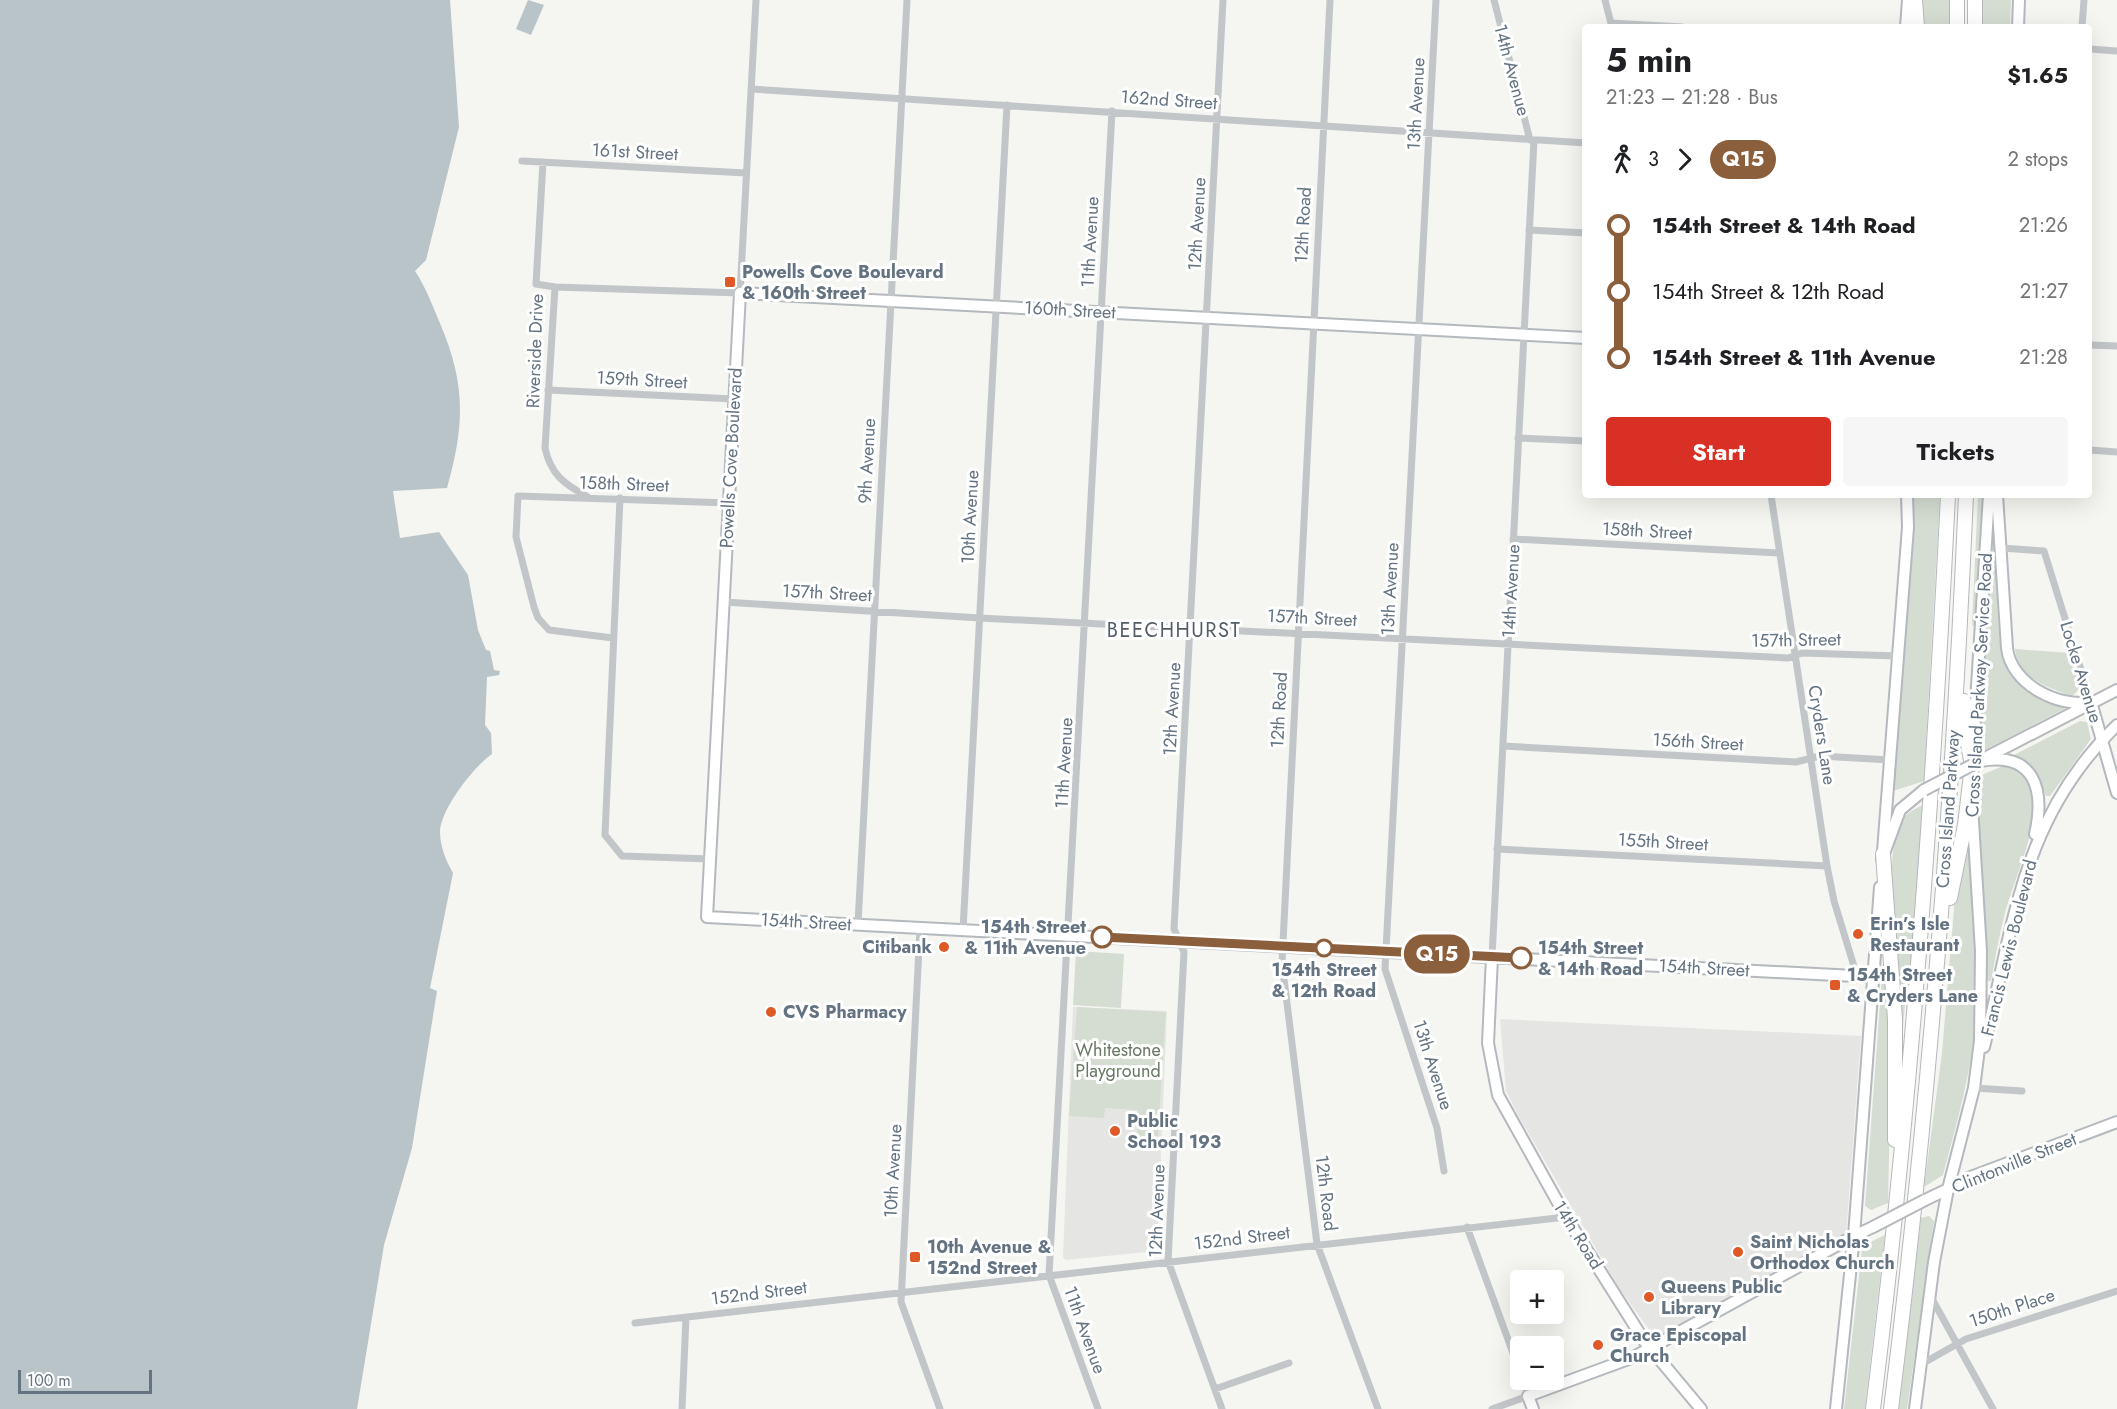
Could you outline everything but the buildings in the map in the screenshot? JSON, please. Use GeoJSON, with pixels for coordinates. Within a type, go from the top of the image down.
{"type":"FeatureCollection","features":[{"type":"Feature","properties":{"kind":"highway"},"geometry":{"type":"LineString","coordinates":[[1915,0],[1917,24]]}},
{"type":"Feature","properties":{"kind":"highway"},"geometry":{"type":"LineString","coordinates":[[1957,0],[1957,24]]}},
{"type":"Feature","properties":{"kind":"highway"},"geometry":{"type":"LineString","coordinates":[[1975,0],[1975,24]]}},
{"type":"Feature","properties":{"kind":"highway","name":"Cross Island Parkway"},"geometry":{"type":"LineString","coordinates":[[1873,1409],[1893,1237],[1927,864],[1948,498]]}},
{"type":"Feature","properties":{"kind":"highway","name":"Cross Island Parkway"},"geometry":{"type":"LineString","coordinates":[[1891,1409],[1916,1191],[1936,977],[1953,743],[1966,498]]}},
{"type":"Feature","properties":{"kind":"highway"},"geometry":{"type":"LineString","coordinates":[[1936,977],[1976,763],[1964,715],[1964,530]]}},
{"type":"Feature","properties":{"kind":"highway"},"geometry":{"type":"LineString","coordinates":[[1882,854],[1896,1046],[1893,1237]]}},
{"type":"Feature","properties":{"kind":"street","name":"Powells Cove Boulevard"},"geometry":{"type":"LineString","coordinates":[[708,917],[756,0]]}},
{"type":"Feature","properties":{"kind":"street","name":"9th Avenue"},"geometry":{"type":"LineString","coordinates":[[858,924],[907,0]]}},
{"type":"Feature","properties":{"kind":"street","name":"12th Avenue"},"geometry":{"type":"LineString","coordinates":[[1222,1409],[1168,1261],[1184,952],[1174,930],[1192,627],[1223,0]]}},
{"type":"Feature","properties":{"kind":"street","name":"12th Road"},"geometry":{"type":"LineString","coordinates":[[1330,0],[1282,946],[1317,1244],[1378,1409]]}},
{"type":"Feature","properties":{"kind":"street","name":"13th Avenue"},"geometry":{"type":"LineString","coordinates":[[1436,0],[1385,969],[1437,1128],[1444,1171]]}},
{"type":"Feature","properties":{"kind":"street","name":"14th Avenue"},"geometry":{"type":"LineString","coordinates":[[1488,1043],[1532,140],[1494,0]]}},
{"type":"Feature","properties":{"kind":"street"},"geometry":{"type":"LineString","coordinates":[[1605,0],[1611,24]]}},
{"type":"Feature","properties":{"kind":"street"},"geometry":{"type":"LineString","coordinates":[[1906,24],[1908,0]]}},
{"type":"Feature","properties":{"kind":"street"},"geometry":{"type":"LineString","coordinates":[[2018,24],[2019,0]]}},
{"type":"Feature","properties":{"kind":"street"},"geometry":{"type":"LineString","coordinates":[[2082,24],[2084,0]]}},
{"type":"Feature","properties":{"kind":"street"},"geometry":{"type":"LineString","coordinates":[[2092,49],[2117,51]]}},
{"type":"Feature","properties":{"kind":"street","name":"162nd Street"},"geometry":{"type":"LineString","coordinates":[[751,89],[1582,143]]}},
{"type":"Feature","properties":{"kind":"street","name":"10th Avenue"},"geometry":{"type":"LineString","coordinates":[[963,930],[1007,105]]}},
{"type":"Feature","properties":{"kind":"street","name":"11th Avenue"},"geometry":{"type":"LineString","coordinates":[[1098,1409],[1049,1275],[1112,111]]}},
{"type":"Feature","properties":{"kind":"street","name":"161st Street"},"geometry":{"type":"LineString","coordinates":[[522,161],[746,173]]}},
{"type":"Feature","properties":{"kind":"street","name":"Riverside Drive"},"geometry":{"type":"LineString","coordinates":[[543,162],[536,284],[555,286],[545,448],[548,463],[556,477],[590,498]]}},
{"type":"Feature","properties":{"kind":"street"},"geometry":{"type":"LineString","coordinates":[[1529,230],[1582,233]]}},
{"type":"Feature","properties":{"kind":"street","name":"160th Street"},"geometry":{"type":"LineString","coordinates":[[555,286],[740,293],[1582,338]]}},
{"type":"Feature","properties":{"kind":"street"},"geometry":{"type":"LineString","coordinates":[[2092,345],[2117,346]]}},
{"type":"Feature","properties":{"kind":"street","name":"159th Street"},"geometry":{"type":"LineString","coordinates":[[548,390],[734,399]]}},
{"type":"Feature","properties":{"kind":"street"},"geometry":{"type":"LineString","coordinates":[[1518,438],[1582,441]]}},
{"type":"Feature","properties":{"kind":"street"},"geometry":{"type":"LineString","coordinates":[[2092,450],[2117,452]]}},
{"type":"Feature","properties":{"kind":"street","name":"158th Street"},"geometry":{"type":"LineString","coordinates":[[613,638],[549,630],[538,618],[516,537],[518,496],[729,503]]}},
{"type":"Feature","properties":{"kind":"street"},"geometry":{"type":"LineString","coordinates":[[621,498],[605,835],[622,856],[710,859]]}},
{"type":"Feature","properties":{"kind":"street","name":"Cryders Lane"},"geometry":{"type":"LineString","coordinates":[[1771,498],[1827,866],[1834,902],[1857,976]]}},
{"type":"Feature","properties":{"kind":"street"},"geometry":{"type":"LineString","coordinates":[[1836,1409],[1854,1236],[1908,527],[1907,498]]}},
{"type":"Feature","properties":{"kind":"street","name":"Cross Island Parkway Service Road"},"geometry":{"type":"LineString","coordinates":[[1915,1409],[1930,1294],[1948,1189],[1974,1088],[1980,1041],[1976,763],[1989,498]]}},
{"type":"Feature","properties":{"kind":"street","name":"Cross Island Parkway Service Road"},"geometry":{"type":"LineString","coordinates":[[1997,498],[2007,652],[2012,667],[2028,683],[2045,694],[2073,703],[2091,702]]}},
{"type":"Feature","properties":{"kind":"street","name":"158th Street"},"geometry":{"type":"LineString","coordinates":[[1513,539],[1779,552]]}},
{"type":"Feature","properties":{"kind":"street","name":"Locke Avenue"},"geometry":{"type":"LineString","coordinates":[[2001,548],[2044,551],[2117,793]]}},
{"type":"Feature","properties":{"kind":"street","name":"157th Street"},"geometry":{"type":"LineString","coordinates":[[724,602],[980,618],[1086,621],[1788,658],[1802,653],[1898,656]]}},
{"type":"Feature","properties":{"kind":"street"},"geometry":{"type":"LineString","coordinates":[[1882,854],[1900,810],[1924,790],[2117,690]]}},
{"type":"Feature","properties":{"kind":"street","name":"Francis Lewis Boulevard"},"geometry":{"type":"LineString","coordinates":[[1974,1088],[2022,887],[2036,843],[2055,803],[2080,765],[2117,725]]}},
{"type":"Feature","properties":{"kind":"street","name":"156th Street"},"geometry":{"type":"LineString","coordinates":[[1503,746],[1796,762],[1820,756],[1890,760]]}},
{"type":"Feature","properties":{"kind":"street"},"geometry":{"type":"LineString","coordinates":[[1976,763],[1998,760],[2020,766],[2031,775],[2038,789],[2038,819],[2022,887]]}},
{"type":"Feature","properties":{"kind":"street","name":"155th Street"},"geometry":{"type":"LineString","coordinates":[[1497,849],[1827,866]]}},
{"type":"Feature","properties":{"kind":"street","name":"154th Street"},"geometry":{"type":"LineString","coordinates":[[708,917],[1874,977]]}},
{"type":"Feature","properties":{"kind":"street","name":"10th Avenue"},"geometry":{"type":"LineString","coordinates":[[920,928],[901,1302],[940,1409]]}},
{"type":"Feature","properties":{"kind":"street","name":"14th Road"},"geometry":{"type":"LineString","coordinates":[[1488,1043],[1498,1095],[1566,1217],[1651,1349],[1701,1409]]}},
{"type":"Feature","properties":{"kind":"street"},"geometry":{"type":"LineString","coordinates":[[1974,1088],[2022,1091]]}},
{"type":"Feature","properties":{"kind":"street","name":"Clintonville Street"},"geometry":{"type":"LineString","coordinates":[[1492,1409],[1651,1349],[1854,1236],[1968,1178],[2117,1122]]}},
{"type":"Feature","properties":{"kind":"street","name":"152nd Street"},"geometry":{"type":"LineString","coordinates":[[635,1323],[1566,1217]]}},
{"type":"Feature","properties":{"kind":"street"},"geometry":{"type":"LineString","coordinates":[[1467,1227],[1510,1346]]}},
{"type":"Feature","properties":{"kind":"street","name":"150th Place"},"geometry":{"type":"LineString","coordinates":[[1920,1365],[1966,1339],[2117,1291]]}},
{"type":"Feature","properties":{"kind":"street"},"geometry":{"type":"LineString","coordinates":[[1930,1294],[1993,1409]]}},
{"type":"Feature","properties":{"kind":"street"},"geometry":{"type":"LineString","coordinates":[[682,1409],[686,1317]]}},
{"type":"Feature","properties":{"kind":"street"},"geometry":{"type":"LineString","coordinates":[[1215,1389],[1289,1364]]}},
{"type":"Feature","properties":{"kind":"street"},"geometry":{"type":"LineString","coordinates":[[1526,1390],[1533,1409]]}},
{"type":"Feature","properties":{"kind":"shaded area"},"geometry":{"type":"Polygon","coordinates":[[[0,0],[450,0],[459,127],[426,260],[415,271],[434,308],[454,364],[460,404],[457,444],[447,488],[393,491],[400,538],[439,532],[468,575],[478,630],[486,650],[490,651],[494,670],[500,671],[499,675],[487,677],[485,725],[491,733],[492,754],[476,768],[459,789],[441,823],[442,848],[453,873],[430,988],[437,991],[412,1148],[384,1245],[357,1409],[0,1409],[0,0]]]}},
{"type":"Feature","properties":{"kind":"shaded area"},"geometry":{"type":"Polygon","coordinates":[[[528,0],[544,5],[531,35],[516,29],[528,0]]]}},
{"type":"Feature","properties":{"kind":"shaded area","name":"Public School 193"},"geometry":{"type":"Polygon","coordinates":[[[1073,1007],[1167,1011],[1157,1251],[1066,1260],[1063,1257],[1073,1007]]]}},
{"type":"Feature","properties":{"kind":"shaded area"},"geometry":{"type":"Polygon","coordinates":[[[1500,1019],[1861,1036],[1846,1236],[1655,1338],[1619,1288],[1506,1091],[1500,1019]]]}},
{"type":"Feature","properties":{"kind":"green space"},"geometry":{"type":"Polygon","coordinates":[[[1919,0],[1950,0],[1950,24],[1922,24],[1919,0]]]}},
{"type":"Feature","properties":{"kind":"green space"},"geometry":{"type":"Polygon","coordinates":[[[1981,0],[2011,0],[2010,24],[1981,24],[1981,0]]]}},
{"type":"Feature","properties":{"kind":"green space"},"geometry":{"type":"Polygon","coordinates":[[[1914,498],[1940,498],[1924,781],[1893,791],[1914,524],[1914,498]]]}},
{"type":"Feature","properties":{"kind":"green space"},"geometry":{"type":"Polygon","coordinates":[[[1978,498],[1983,498],[1974,626],[1972,625],[1978,498]]]}},
{"type":"Feature","properties":{"kind":"green space"},"geometry":{"type":"Polygon","coordinates":[[[1995,517],[1998,618],[2005,665],[2023,686],[2038,696],[2064,706],[2064,709],[1977,754],[1992,534],[1995,517]]]}},
{"type":"Feature","properties":{"kind":"green space"},"geometry":{"type":"Polygon","coordinates":[[[2015,649],[2070,653],[2081,688],[2072,696],[2035,680],[2022,667],[2015,649]]]}},
{"type":"Feature","properties":{"kind":"green space"},"geometry":{"type":"Polygon","coordinates":[[[2080,721],[2087,722],[2091,739],[2050,796],[2046,796],[2033,771],[2012,756],[2080,721]]]}},
{"type":"Feature","properties":{"kind":"green space"},"geometry":{"type":"Polygon","coordinates":[[[2003,766],[2018,771],[2030,780],[2034,789],[2034,817],[2026,851],[2005,913],[1991,981],[1986,981],[1977,777],[2003,766]]]}},
{"type":"Feature","properties":{"kind":"green space"},"geometry":{"type":"Polygon","coordinates":[[[1923,805],[1908,1002],[1905,1004],[1900,1064],[1892,938],[1892,867],[1895,840],[1901,821],[1908,813],[1923,805]]]}},
{"type":"Feature","properties":{"kind":"green space"},"geometry":{"type":"Polygon","coordinates":[[[1969,835],[1976,969],[1976,1013],[1972,1054],[1943,1175],[1924,1187],[1942,1053],[1955,897],[1969,835]]]}},
{"type":"Feature","properties":{"kind":"green space"},"geometry":{"type":"Polygon","coordinates":[[[1076,951],[1124,954],[1121,1008],[1073,1005],[1076,951]]]}},
{"type":"Feature","properties":{"kind":"green space"},"geometry":{"type":"Polygon","coordinates":[[[1887,962],[1892,1039],[1888,1040],[1891,1065],[1888,1203],[1871,1210],[1865,1206],[1883,963],[1887,962]]]}},
{"type":"Feature","properties":{"kind":"green space","name":"Whitestone Playground"},"geometry":{"type":"Polygon","coordinates":[[[1077,1007],[1166,1012],[1157,1150],[1136,1149],[1138,1110],[1105,1108],[1104,1118],[1069,1116],[1077,1007]]]}},
{"type":"Feature","properties":{"kind":"green space"},"geometry":{"type":"Polygon","coordinates":[[[1929,1216],[1934,1221],[1907,1409],[1899,1409],[1921,1218],[1929,1216]]]}},
{"type":"Feature","properties":{"kind":"green space"},"geometry":{"type":"Polygon","coordinates":[[[1885,1235],[1865,1409],[1844,1409],[1862,1249],[1864,1245],[1885,1235]]]}},
{"type":"Feature","properties":{"kind":"bus line","name":"Q15"},"geometry":{"type":"LineString","coordinates":[[1102,937],[1521,958]]}},
{"type":"Feature","properties":{"kind":"place","name":"Powells Cove Boulevard & 160th Street"},"geometry":{"type":"Point","coordinates":[730,282]}},
{"type":"Feature","properties":{"kind":"place","name":"Erin’s Isle Restaurant"},"geometry":{"type":"Point","coordinates":[1858,934]}},
{"type":"Feature","properties":{"kind":"place","name":"154th Street & 11th Avenue"},"geometry":{"type":"Point","coordinates":[1102,937]}},
{"type":"Feature","properties":{"kind":"place","name":"Citibank"},"geometry":{"type":"Point","coordinates":[944,947]}},
{"type":"Feature","properties":{"kind":"place","name":"154th Street & 12th Road"},"geometry":{"type":"Point","coordinates":[1324,948]}},
{"type":"Feature","properties":{"kind":"place","name":"154th Street & 14th Road"},"geometry":{"type":"Point","coordinates":[1521,958]}},
{"type":"Feature","properties":{"kind":"place","name":"154th Street & Cryders Lane"},"geometry":{"type":"Point","coordinates":[1835,985]}},
{"type":"Feature","properties":{"kind":"place","name":"CVS Pharmacy"},"geometry":{"type":"Point","coordinates":[771,1012]}},
{"type":"Feature","properties":{"kind":"place","name":"Public School 193"},"geometry":{"type":"Point","coordinates":[1115,1131]}},
{"type":"Feature","properties":{"kind":"place","name":"Saint Nicholas Orthodox Church"},"geometry":{"type":"Point","coordinates":[1738,1252]}},
{"type":"Feature","properties":{"kind":"place","name":"10th Avenue & 152nd Street"},"geometry":{"type":"Point","coordinates":[915,1257]}},
{"type":"Feature","properties":{"kind":"place","name":"Queens Public Library"},"geometry":{"type":"Point","coordinates":[1649,1297]}},
{"type":"Feature","properties":{"kind":"place","name":"Grace Episcopal Church"},"geometry":{"type":"Point","coordinates":[1598,1345]}},
{"type":"Feature","properties":{"kind":"district","name":"BEECHHURST"},"geometry":{"type":"Point","coordinates":[1174,630]}}]}
